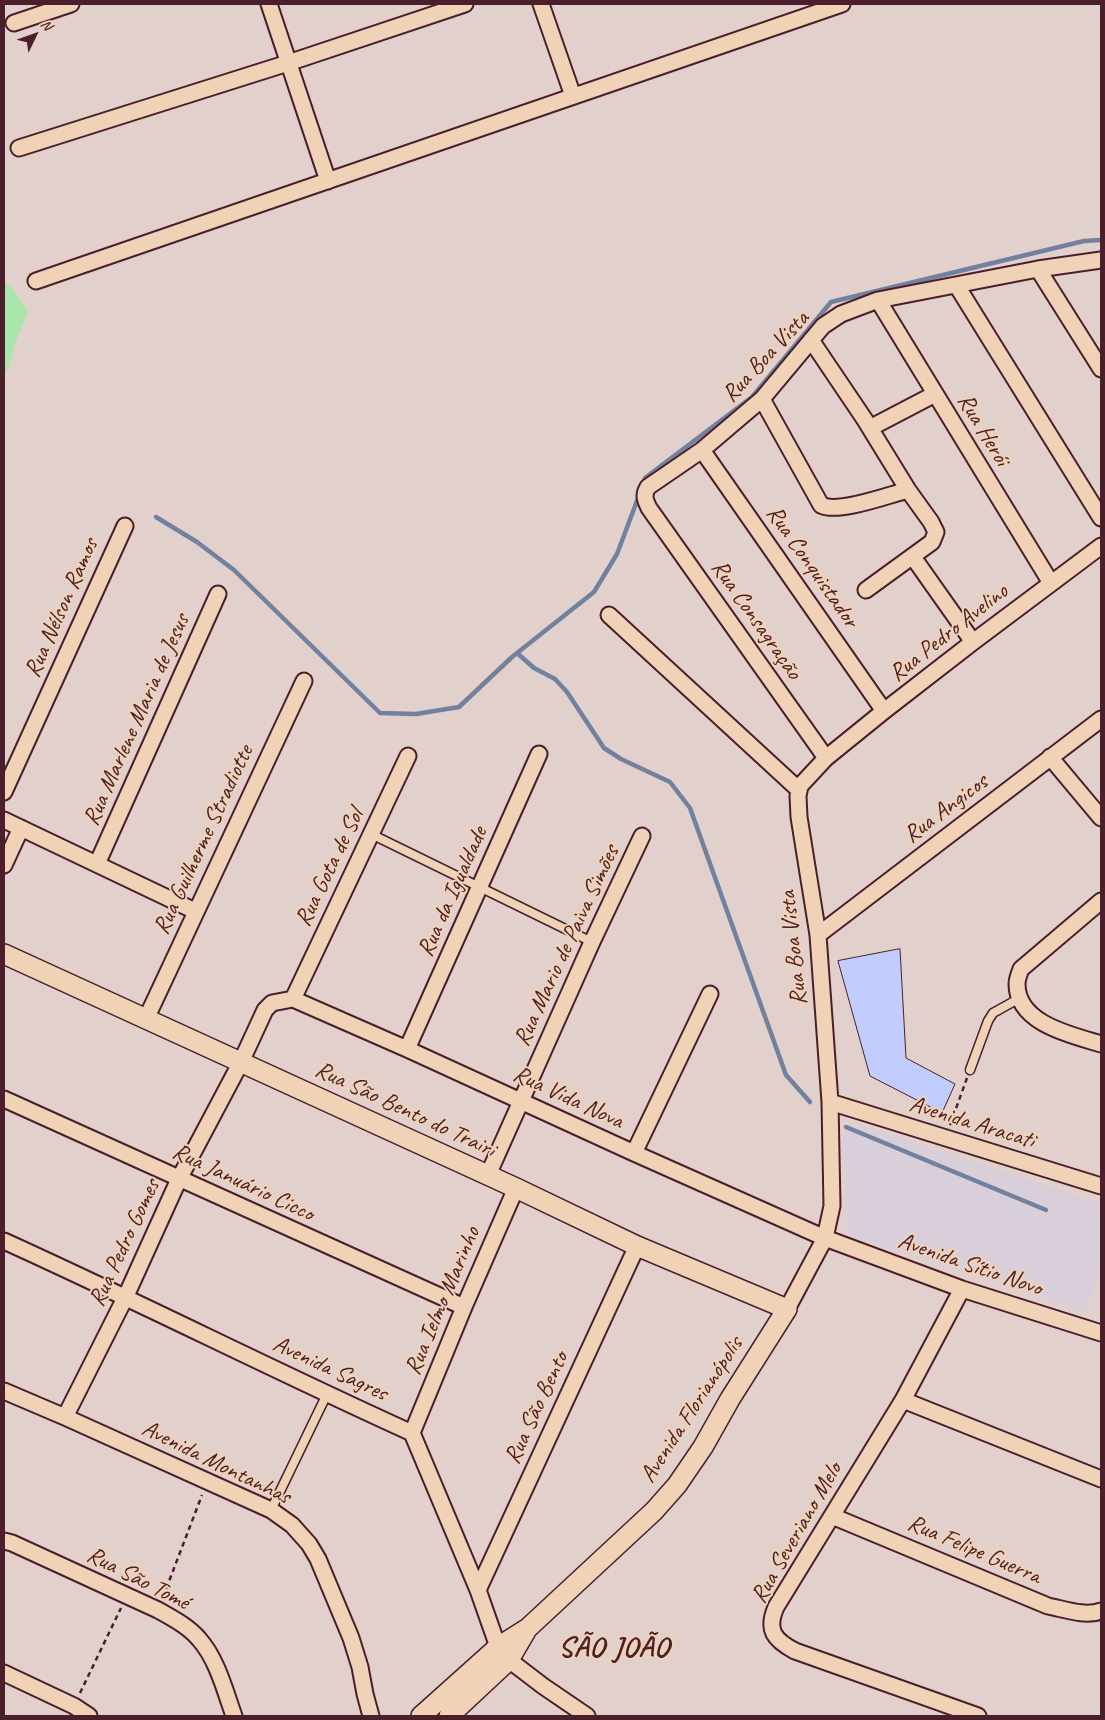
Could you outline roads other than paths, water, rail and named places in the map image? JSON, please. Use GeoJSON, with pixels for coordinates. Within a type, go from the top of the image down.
{"type":"FeatureCollection","features":[{"type":"Feature","properties":{"kind":"street"},"geometry":{"type":"LineString","coordinates":[[14,23],[71,4]]}},
{"type":"Feature","properties":{"kind":"street"},"geometry":{"type":"LineString","coordinates":[[269,4],[328,181]]}},
{"type":"Feature","properties":{"kind":"street"},"geometry":{"type":"LineString","coordinates":[[19,148],[465,4]]}},
{"type":"Feature","properties":{"kind":"street"},"geometry":{"type":"LineString","coordinates":[[541,4],[573,96]]}},
{"type":"Feature","properties":{"kind":"street"},"geometry":{"type":"LineString","coordinates":[[36,282],[842,4]]}},
{"type":"Feature","properties":{"kind":"street","name":"Rua Boa Vista"},"geometry":{"type":"LineString","coordinates":[[649,508],[644,493],[648,488],[702,450],[762,399],[823,326],[842,314],[878,300],[1038,269],[1101,260]]}},
{"type":"Feature","properties":{"kind":"street"},"geometry":{"type":"LineString","coordinates":[[1038,269],[1101,368]]}},
{"type":"Feature","properties":{"kind":"street"},"geometry":{"type":"LineString","coordinates":[[957,286],[1101,518]]}},
{"type":"Feature","properties":{"kind":"street","name":"Rua Herói"},"geometry":{"type":"LineString","coordinates":[[878,300],[1051,583]]}},
{"type":"Feature","properties":{"kind":"street"},"geometry":{"type":"LineString","coordinates":[[811,340],[936,532],[932,542],[866,590]]}},
{"type":"Feature","properties":{"kind":"street"},"geometry":{"type":"LineString","coordinates":[[870,428],[935,394]]}},
{"type":"Feature","properties":{"kind":"street"},"geometry":{"type":"LineString","coordinates":[[762,399],[821,505],[832,508],[845,507],[908,490]]}},
{"type":"Feature","properties":{"kind":"street","name":"Rua Conquistador"},"geometry":{"type":"LineString","coordinates":[[702,450],[884,711]]}},
{"type":"Feature","properties":{"kind":"street","name":"Rua Consagração"},"geometry":{"type":"LineString","coordinates":[[649,508],[826,758]]}},
{"type":"Feature","properties":{"kind":"street","name":"Rua Nélson Ramos"},"geometry":{"type":"LineString","coordinates":[[4,792],[125,526]]}},
{"type":"Feature","properties":{"kind":"street","name":"Rua Pedro Avelino"},"geometry":{"type":"LineString","coordinates":[[826,758],[972,642],[1101,546]]}},
{"type":"Feature","properties":{"kind":"street"},"geometry":{"type":"LineString","coordinates":[[912,557],[972,642]]}},
{"type":"Feature","properties":{"kind":"street","name":"Rua Marlene Maria de Jesus"},"geometry":{"type":"LineString","coordinates":[[97,864],[218,594]]}},
{"type":"Feature","properties":{"kind":"street"},"geometry":{"type":"LineString","coordinates":[[609,615],[799,790],[805,780],[826,758]]}},
{"type":"Feature","properties":{"kind":"street","name":"Rua Guilherme Stradiotte"},"geometry":{"type":"LineString","coordinates":[[146,1019],[304,681]]}},
{"type":"Feature","properties":{"kind":"street","name":"Rua Angicos"},"geometry":{"type":"LineString","coordinates":[[818,935],[1101,719]]}},
{"type":"Feature","properties":{"kind":"street","name":"Rua da Igualdade"},"geometry":{"type":"LineString","coordinates":[[407,1049],[539,754]]}},
{"type":"Feature","properties":{"kind":"street","name":"Rua Gota de Sol"},"geometry":{"type":"LineString","coordinates":[[293,999],[408,756]]}},
{"type":"Feature","properties":{"kind":"street"},"geometry":{"type":"LineString","coordinates":[[1050,757],[1101,818]]}},
{"type":"Feature","properties":{"kind":"street","name":"Rua Boa Vista"},"geometry":{"type":"LineString","coordinates":[[799,790],[799,817],[818,935],[830,1102]]}},
{"type":"Feature","properties":{"kind":"street"},"geometry":{"type":"LineString","coordinates":[[4,820],[196,911]]}},
{"type":"Feature","properties":{"kind":"street"},"geometry":{"type":"LineString","coordinates":[[4,865],[21,828]]}},
{"type":"Feature","properties":{"kind":"street","name":"Rua Mario de Paiva Simões"},"geometry":{"type":"LineString","coordinates":[[488,1175],[592,942],[642,836]]}},
{"type":"Feature","properties":{"kind":"street"},"geometry":{"type":"LineString","coordinates":[[1101,901],[1021,969],[1017,984],[1020,998],[1029,1012],[1040,1021],[1057,1030],[1101,1044]]}},
{"type":"Feature","properties":{"kind":"street","name":"Rua São Bento do Trairi"},"geometry":{"type":"LineString","coordinates":[[4,954],[488,1175],[637,1246],[787,1310]]}},
{"type":"Feature","properties":{"kind":"street"},"geometry":{"type":"LineString","coordinates":[[634,1153],[710,994]]}},
{"type":"Feature","properties":{"kind":"street","name":"Rua Vida Nova"},"geometry":{"type":"LineString","coordinates":[[293,999],[825,1238]]}},
{"type":"Feature","properties":{"kind":"street","name":"Rua Pedro Gomes"},"geometry":{"type":"LineString","coordinates":[[65,1417],[126,1296],[180,1179],[268,1006],[272,1003],[293,999]]}},
{"type":"Feature","properties":{"kind":"street","name":"Rua Januário Cicco"},"geometry":{"type":"LineString","coordinates":[[4,1099],[464,1307]]}},
{"type":"Feature","properties":{"kind":"street"},"geometry":{"type":"LineString","coordinates":[[825,1238],[832,1206],[830,1102]]}},
{"type":"Feature","properties":{"kind":"street","name":"Avenida Aracati"},"geometry":{"type":"LineString","coordinates":[[830,1102],[1101,1186]]}},
{"type":"Feature","properties":{"kind":"street","name":"Rua Ielmo Marinho"},"geometry":{"type":"LineString","coordinates":[[412,1433],[516,1188]]}},
{"type":"Feature","properties":{"kind":"street","name":"Avenida Sítio Novo"},"geometry":{"type":"LineString","coordinates":[[825,1238],[962,1289],[1101,1333]]}},
{"type":"Feature","properties":{"kind":"street","name":"Avenida Florianópolis"},"geometry":{"type":"LineString","coordinates":[[449,1716],[503,1653],[654,1511],[678,1485],[787,1310],[825,1238]]}},
{"type":"Feature","properties":{"kind":"street","name":"Avenida Sagres"},"geometry":{"type":"LineString","coordinates":[[4,1241],[126,1296],[326,1394],[412,1433]]}},
{"type":"Feature","properties":{"kind":"street","name":"Rua São Bento"},"geometry":{"type":"LineString","coordinates":[[478,1590],[637,1246]]}},
{"type":"Feature","properties":{"kind":"street","name":"Rua Severiano Melo"},"geometry":{"type":"LineString","coordinates":[[962,1289],[903,1400],[776,1607],[772,1617],[771,1628],[776,1639],[795,1651],[978,1716]]}},
{"type":"Feature","properties":{"kind":"street","name":"Avenida Montanhas"},"geometry":{"type":"LineString","coordinates":[[4,1391],[270,1510],[292,1525],[309,1544],[318,1559],[351,1638],[360,1667],[364,1694],[364,1716]]}},
{"type":"Feature","properties":{"kind":"street"},"geometry":{"type":"LineString","coordinates":[[903,1400],[1101,1479]]}},
{"type":"Feature","properties":{"kind":"street"},"geometry":{"type":"LineString","coordinates":[[412,1433],[503,1653],[543,1686],[584,1715]]}},
{"type":"Feature","properties":{"kind":"street","name":"Rua Felipe Guerra"},"geometry":{"type":"LineString","coordinates":[[832,1516],[1048,1606],[1080,1612],[1101,1611]]}},
{"type":"Feature","properties":{"kind":"street","name":"Rua São Tomé"},"geometry":{"type":"LineString","coordinates":[[4,1541],[158,1610],[177,1621],[199,1638],[210,1654],[234,1716]]}},
{"type":"Feature","properties":{"kind":"street","name":"Avenida Florianópolis"},"geometry":{"type":"LineString","coordinates":[[421,1716],[503,1653]]}},
{"type":"Feature","properties":{"kind":"street"},"geometry":{"type":"LineString","coordinates":[[4,1673],[74,1706],[89,1716]]}},
{"type":"Feature","properties":{"kind":"street","name":"Avenida Montanhas"},"geometry":{"type":"LineString","coordinates":[[364,1694],[371,1716]]}},
{"type":"Feature","properties":{"kind":"lane"},"geometry":{"type":"LineString","coordinates":[[371,834],[592,942]]}},
{"type":"Feature","properties":{"kind":"lane"},"geometry":{"type":"LineString","coordinates":[[970,1070],[988,1021],[994,1013],[1020,998]]}},
{"type":"Feature","properties":{"kind":"lane"},"geometry":{"type":"LineString","coordinates":[[270,1510],[326,1394]]}},
{"type":"Feature","properties":{"kind":"waterway"},"geometry":{"type":"LineString","coordinates":[[642,486],[645,478],[752,397],[831,302],[1084,241],[1101,240]]}},
{"type":"Feature","properties":{"kind":"waterway"},"geometry":{"type":"LineString","coordinates":[[156,517],[197,542],[234,570],[380,713],[416,714],[459,707],[512,657],[594,592],[617,554],[640,493]]}},
{"type":"Feature","properties":{"kind":"waterway"},"geometry":{"type":"LineString","coordinates":[[517,653],[534,668],[555,679],[567,692],[604,748],[621,759],[670,782],[690,808],[786,1075],[810,1102]]}},
{"type":"Feature","properties":{"kind":"waterway"},"geometry":{"type":"LineString","coordinates":[[846,1127],[1046,1210]]}},
{"type":"Feature","properties":{"kind":"district","name":"SÃO JOÃO"},"geometry":{"type":"Point","coordinates":[614,1648]}}]}
